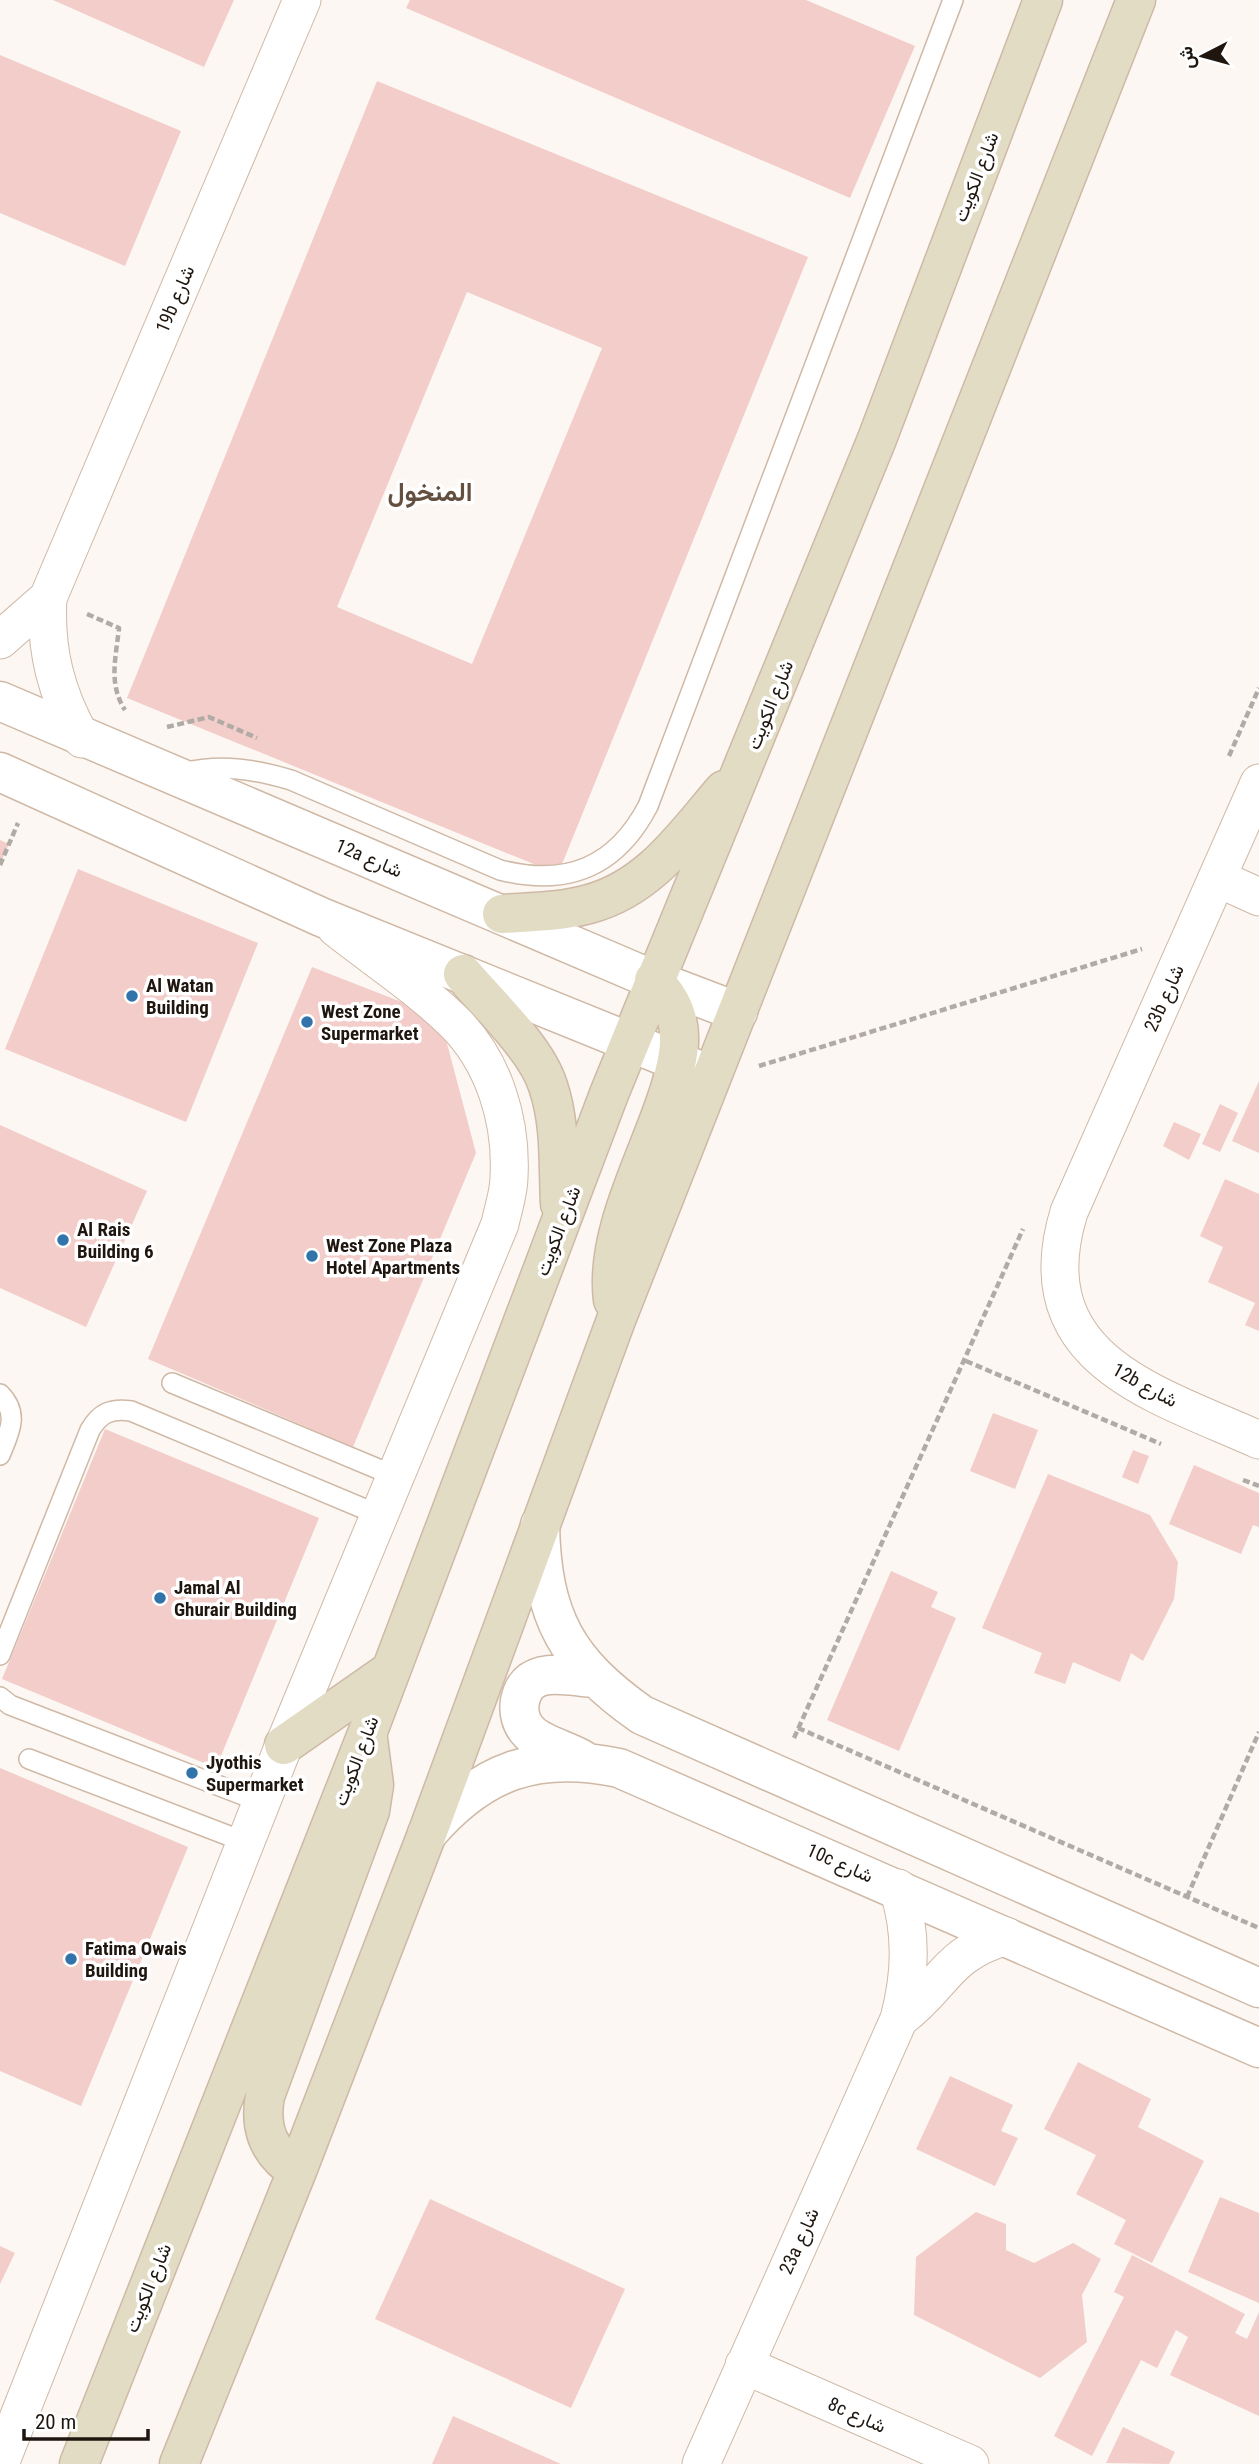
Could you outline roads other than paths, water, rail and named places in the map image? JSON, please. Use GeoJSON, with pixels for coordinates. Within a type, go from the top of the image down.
{"type":"FeatureCollection","features":[{"type":"Feature","properties":{"kind":"main road","name":"شارع الكويت"},"geometry":{"type":"LineString","coordinates":[[79,2464],[367,1734],[654,980],[746,765],[877,439],[1043,0]]}},
{"type":"Feature","properties":{"kind":"main road"},"geometry":{"type":"LineString","coordinates":[[179,2464],[297,2171],[427,1834],[616,1320],[730,1073],[738,1012],[1136,0]]}},
{"type":"Feature","properties":{"kind":"main road"},"geometry":{"type":"LineString","coordinates":[[502,914],[573,908],[622,892],[659,865],[746,765]]}},
{"type":"Feature","properties":{"kind":"main road"},"geometry":{"type":"LineString","coordinates":[[463,974],[523,1045],[547,1083],[557,1132],[560,1226]]}},
{"type":"Feature","properties":{"kind":"main road"},"geometry":{"type":"LineString","coordinates":[[616,1320],[612,1288],[615,1251],[663,1114],[680,1040],[677,1018],[668,997],[654,980]]}},
{"type":"Feature","properties":{"kind":"main road"},"geometry":{"type":"LineString","coordinates":[[284,1745],[390,1671]]}},
{"type":"Feature","properties":{"kind":"main road"},"geometry":{"type":"LineString","coordinates":[[297,2171],[283,2162],[271,2148],[262,2114],[265,2096],[370,1811],[373,1772],[367,1734]]}},
{"type":"Feature","properties":{"kind":"street","name":"19b شارع"},"geometry":{"type":"LineString","coordinates":[[82,739],[67,713],[50,657],[46,628],[48,598],[302,0]]}},
{"type":"Feature","properties":{"kind":"street","name":"19b شارع"},"geometry":{"type":"LineString","coordinates":[[0,640],[48,598]]}},
{"type":"Feature","properties":{"kind":"street","name":"12a شارع"},"geometry":{"type":"LineString","coordinates":[[0,701],[82,739],[173,775],[654,980],[738,1012]]}},
{"type":"Feature","properties":{"kind":"street"},"geometry":{"type":"LineString","coordinates":[[0,772],[321,917],[677,1061],[730,1073]]}},
{"type":"Feature","properties":{"kind":"street","name":"23b شارع"},"geometry":{"type":"LineString","coordinates":[[1069,1212],[1259,783]]}},
{"type":"Feature","properties":{"kind":"street"},"geometry":{"type":"LineString","coordinates":[[1217,878],[1259,897]]}},
{"type":"Feature","properties":{"kind":"street"},"geometry":{"type":"LineString","coordinates":[[0,2463],[284,1745],[500,1224],[509,1180],[508,1134],[497,1090],[479,1054],[454,1021],[321,917]]}},
{"type":"Feature","properties":{"kind":"street","name":"12b شارع"},"geometry":{"type":"LineString","coordinates":[[1069,1212],[1062,1235],[1061,1284],[1067,1308],[1094,1353],[1135,1384],[1259,1440]]}},
{"type":"Feature","properties":{"kind":"street"},"geometry":{"type":"LineString","coordinates":[[540,1525],[541,1571],[553,1615],[575,1655],[595,1678],[642,1715],[1259,1988]]}},
{"type":"Feature","properties":{"kind":"street"},"geometry":{"type":"LineString","coordinates":[[584,1761],[530,1733],[523,1724],[520,1700],[533,1680],[544,1674],[595,1678]]}},
{"type":"Feature","properties":{"kind":"street","name":"10c شارع"},"geometry":{"type":"LineString","coordinates":[[427,1834],[451,1806],[480,1784],[512,1770],[548,1762],[584,1761],[620,1768],[1259,2048]]}},
{"type":"Feature","properties":{"kind":"street","name":"23a شارع"},"geometry":{"type":"LineString","coordinates":[[701,2464],[899,2019],[907,1987],[910,1955],[907,1923],[898,1888]]}},
{"type":"Feature","properties":{"kind":"street","name":"23a شارع"},"geometry":{"type":"LineString","coordinates":[[899,2019],[922,2000],[952,1963],[969,1951],[1006,1936]]}},
{"type":"Feature","properties":{"kind":"street","name":"8c شارع"},"geometry":{"type":"LineString","coordinates":[[744,2365],[970,2464]]}},
{"type":"Feature","properties":{"kind":"lane"},"geometry":{"type":"LineString","coordinates":[[173,775],[222,767],[262,771],[291,780],[500,870],[526,876],[553,877],[579,871],[604,859],[622,844],[637,826],[648,806],[953,0]]}},
{"type":"Feature","properties":{"kind":"lane"},"geometry":{"type":"LineString","coordinates":[[172,1383],[396,1476]]}},
{"type":"Feature","properties":{"kind":"lane"},"geometry":{"type":"LineString","coordinates":[[0,1394],[8,1403],[12,1423],[0,1455]]}},
{"type":"Feature","properties":{"kind":"lane"},"geometry":{"type":"LineString","coordinates":[[0,1655],[90,1430],[102,1415],[111,1410],[131,1411],[379,1515]]}},
{"type":"Feature","properties":{"kind":"lane"},"geometry":{"type":"LineString","coordinates":[[0,1697],[10,1706],[261,1802]]}},
{"type":"Feature","properties":{"kind":"lane"},"geometry":{"type":"LineString","coordinates":[[29,1759],[245,1842]]}},
{"type":"Feature","properties":{"kind":"place","name":"Al Watan Building"},"geometry":{"type":"Point","coordinates":[132,996]}},
{"type":"Feature","properties":{"kind":"place","name":"West Zone Supermarket"},"geometry":{"type":"Point","coordinates":[307,1022]}},
{"type":"Feature","properties":{"kind":"place","name":"Al Rais Building 6"},"geometry":{"type":"Point","coordinates":[63,1240]}},
{"type":"Feature","properties":{"kind":"place","name":"West Zone Plaza Hotel Apartments"},"geometry":{"type":"Point","coordinates":[312,1256]}},
{"type":"Feature","properties":{"kind":"place","name":"Jamal Al Ghurair Building"},"geometry":{"type":"Point","coordinates":[160,1598]}},
{"type":"Feature","properties":{"kind":"place","name":"Jyothis Supermarket"},"geometry":{"type":"Point","coordinates":[192,1773]}},
{"type":"Feature","properties":{"kind":"place","name":"Fatima Owais Building"},"geometry":{"type":"Point","coordinates":[71,1959]}},
{"type":"Feature","properties":{"kind":"district","name":"المنخول"},"geometry":{"type":"Point","coordinates":[430,492]}}]}
